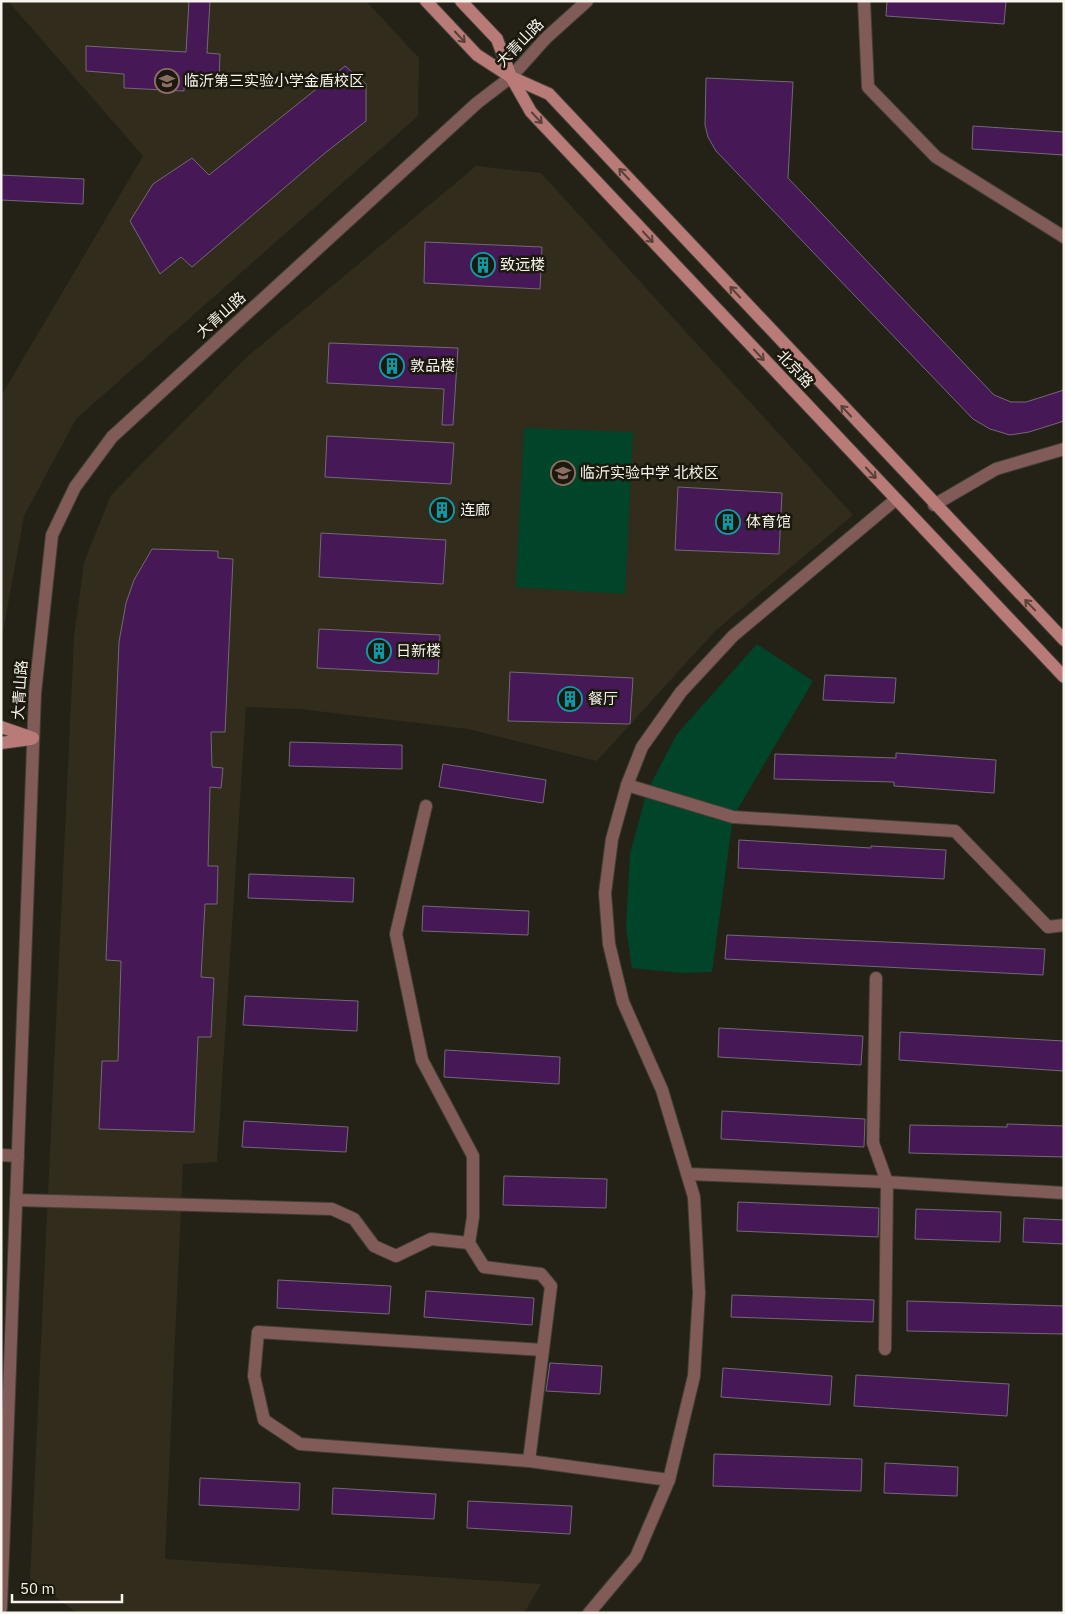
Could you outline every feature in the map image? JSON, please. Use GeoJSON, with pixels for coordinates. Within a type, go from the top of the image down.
{"type":"FeatureCollection","features":[{"type":"Feature","properties":{"kind":"main road","name":"北京路"},"geometry":{"type":"LineString","coordinates":[[426,1],[477,54],[511,77],[549,94],[934,505],[1064,640]]}},
{"type":"Feature","properties":{"kind":"main road","name":"北京路"},"geometry":{"type":"LineString","coordinates":[[461,1],[497,39],[511,77],[531,112],[1064,677]]}},
{"type":"Feature","properties":{"kind":"main road"},"geometry":{"type":"LineString","coordinates":[[1,727],[33,738]]}},
{"type":"Feature","properties":{"kind":"main road"},"geometry":{"type":"LineString","coordinates":[[1,743],[33,738]]}},
{"type":"Feature","properties":{"kind":"street","name":"大青山路"},"geometry":{"type":"LineString","coordinates":[[1,1608],[35,693],[52,535],[75,487],[112,437],[477,104],[511,77],[546,38],[587,1]]}},
{"type":"Feature","properties":{"kind":"street"},"geometry":{"type":"LineString","coordinates":[[864,1],[868,88],[936,157],[1064,236]]}},
{"type":"Feature","properties":{"kind":"street"},"geometry":{"type":"LineString","coordinates":[[934,505],[996,469],[1064,449]]}},
{"type":"Feature","properties":{"kind":"street"},"geometry":{"type":"LineString","coordinates":[[589,1613],[636,1557],[669,1480],[694,1376],[699,1293],[694,1196],[662,1090],[623,1002],[609,944],[605,893],[612,839],[627,785],[642,747],[675,700],[727,643],[895,500]]}},
{"type":"Feature","properties":{"kind":"street"},"geometry":{"type":"LineString","coordinates":[[627,785],[733,817],[955,831],[1048,927],[1064,925]]}},
{"type":"Feature","properties":{"kind":"street"},"geometry":{"type":"LineString","coordinates":[[426,806],[396,934],[422,1060],[473,1156],[473,1217],[469,1243],[484,1267],[541,1274],[552,1286],[529,1461]]}},
{"type":"Feature","properties":{"kind":"street"},"geometry":{"type":"LineString","coordinates":[[876,978],[873,1143],[887,1182],[885,1349]]}},
{"type":"Feature","properties":{"kind":"street"},"geometry":{"type":"LineString","coordinates":[[1,1155],[18,1156]]}},
{"type":"Feature","properties":{"kind":"street"},"geometry":{"type":"LineString","coordinates":[[688,1174],[887,1182],[1064,1193]]}},
{"type":"Feature","properties":{"kind":"street"},"geometry":{"type":"LineString","coordinates":[[16,1200],[332,1209],[354,1219],[374,1246],[396,1256],[431,1239],[469,1243]]}},
{"type":"Feature","properties":{"kind":"street"},"geometry":{"type":"LineString","coordinates":[[543,1350],[258,1332],[254,1376],[264,1420],[300,1444],[529,1461],[669,1480]]}},
{"type":"Feature","properties":{"kind":"shaded area"},"geometry":{"type":"Polygon","coordinates":[[[8,1],[366,1],[419,58],[418,116],[76,419],[24,516],[1,643],[1,396],[143,156],[8,1]]]}},
{"type":"Feature","properties":{"kind":"shaded area"},"geometry":{"type":"Polygon","coordinates":[[[476,166],[541,173],[853,515],[715,631],[597,761],[468,729],[299,709],[246,707],[217,1162],[183,1164],[165,1559],[541,1584],[524,1613],[77,1613],[30,1578],[74,638],[84,562],[111,495],[248,356],[476,166]]]}},
{"type":"Feature","properties":{"kind":"green space"},"geometry":{"type":"Polygon","coordinates":[[[524,428],[633,432],[625,594],[516,587],[524,428]]]}},
{"type":"Feature","properties":{"kind":"green space"},"geometry":{"type":"Polygon","coordinates":[[[757,644],[813,681],[733,817],[712,972],[682,973],[632,968],[626,928],[630,854],[647,791],[677,734],[757,644]]]}},
{"type":"Feature","properties":{"kind":"building"},"geometry":{"type":"Polygon","coordinates":[[[189,1],[210,1],[207,53],[220,54],[219,80],[184,77],[184,91],[124,88],[124,74],[86,71],[86,46],[186,52],[189,1]]]}},
{"type":"Feature","properties":{"kind":"building"},"geometry":{"type":"Polygon","coordinates":[[[887,1],[1006,1],[1004,24],[886,16],[887,1]]]}},
{"type":"Feature","properties":{"kind":"building"},"geometry":{"type":"Polygon","coordinates":[[[345,66],[366,84],[366,121],[325,153],[192,267],[181,257],[160,274],[130,221],[153,184],[192,158],[209,175],[345,66]]]}},
{"type":"Feature","properties":{"kind":"building"},"geometry":{"type":"Polygon","coordinates":[[[706,78],[793,82],[788,178],[994,395],[1011,402],[1026,402],[1064,390],[1064,421],[1029,432],[1010,435],[990,429],[973,419],[716,151],[708,137],[705,125],[706,78]]]}},
{"type":"Feature","properties":{"kind":"building"},"geometry":{"type":"Polygon","coordinates":[[[973,126],[1064,132],[1064,155],[972,149],[973,126]]]}},
{"type":"Feature","properties":{"kind":"building"},"geometry":{"type":"Polygon","coordinates":[[[1,175],[84,179],[83,204],[1,200],[1,175]]]}},
{"type":"Feature","properties":{"kind":"building","name":"致远楼"},"geometry":{"type":"Polygon","coordinates":[[[425,242],[542,247],[540,289],[424,283],[425,242]]]}},
{"type":"Feature","properties":{"kind":"building","name":"敦品楼"},"geometry":{"type":"Polygon","coordinates":[[[329,343],[458,348],[453,425],[442,425],[444,389],[327,383],[329,343]]]}},
{"type":"Feature","properties":{"kind":"building"},"geometry":{"type":"Polygon","coordinates":[[[327,436],[454,443],[451,484],[325,477],[327,436]]]}},
{"type":"Feature","properties":{"kind":"building","name":"体育馆"},"geometry":{"type":"Polygon","coordinates":[[[678,487],[782,493],[779,554],[675,550],[678,487]]]}},
{"type":"Feature","properties":{"kind":"building"},"geometry":{"type":"Polygon","coordinates":[[[321,533],[446,540],[443,584],[319,577],[321,533]]]}},
{"type":"Feature","properties":{"kind":"building"},"geometry":{"type":"Polygon","coordinates":[[[152,549],[218,551],[218,558],[233,559],[225,732],[211,732],[212,767],[223,768],[221,788],[210,787],[208,866],[218,866],[217,904],[205,904],[201,977],[214,978],[211,1037],[198,1037],[194,1132],[99,1129],[102,1061],[118,1061],[121,961],[106,960],[119,642],[126,603],[134,580],[152,549]]]}},
{"type":"Feature","properties":{"kind":"building","name":"日新楼"},"geometry":{"type":"Polygon","coordinates":[[[319,629],[440,635],[438,674],[317,668],[319,629]]]}},
{"type":"Feature","properties":{"kind":"building","name":"餐厅"},"geometry":{"type":"Polygon","coordinates":[[[510,672],[633,678],[630,724],[508,721],[510,672]]]}},
{"type":"Feature","properties":{"kind":"building"},"geometry":{"type":"Polygon","coordinates":[[[825,675],[896,678],[894,703],[823,700],[825,675]]]}},
{"type":"Feature","properties":{"kind":"building"},"geometry":{"type":"Polygon","coordinates":[[[290,742],[402,745],[402,769],[289,766],[290,742]]]}},
{"type":"Feature","properties":{"kind":"building"},"geometry":{"type":"Polygon","coordinates":[[[896,753],[996,760],[994,793],[894,786],[894,782],[774,779],[775,754],[896,758],[896,753]]]}},
{"type":"Feature","properties":{"kind":"building"},"geometry":{"type":"Polygon","coordinates":[[[443,764],[546,780],[543,803],[439,787],[443,764]]]}},
{"type":"Feature","properties":{"kind":"building"},"geometry":{"type":"Polygon","coordinates":[[[739,840],[871,848],[871,846],[946,850],[944,879],[738,868],[739,840]]]}},
{"type":"Feature","properties":{"kind":"building"},"geometry":{"type":"Polygon","coordinates":[[[249,874],[354,878],[353,902],[248,898],[249,874]]]}},
{"type":"Feature","properties":{"kind":"building"},"geometry":{"type":"Polygon","coordinates":[[[423,906],[529,911],[528,935],[422,931],[423,906]]]}},
{"type":"Feature","properties":{"kind":"building"},"geometry":{"type":"Polygon","coordinates":[[[727,935],[1045,949],[1043,975],[725,959],[727,935]]]}},
{"type":"Feature","properties":{"kind":"building"},"geometry":{"type":"Polygon","coordinates":[[[245,996],[358,1001],[357,1031],[243,1025],[245,996]]]}},
{"type":"Feature","properties":{"kind":"building"},"geometry":{"type":"Polygon","coordinates":[[[719,1028],[863,1036],[861,1065],[718,1057],[719,1028]]]}},
{"type":"Feature","properties":{"kind":"building"},"geometry":{"type":"Polygon","coordinates":[[[900,1032],[1064,1041],[1064,1071],[899,1060],[900,1032]]]}},
{"type":"Feature","properties":{"kind":"building"},"geometry":{"type":"Polygon","coordinates":[[[445,1050],[560,1057],[559,1084],[444,1077],[445,1050]]]}},
{"type":"Feature","properties":{"kind":"building"},"geometry":{"type":"Polygon","coordinates":[[[722,1111],[865,1119],[864,1147],[721,1139],[722,1111]]]}},
{"type":"Feature","properties":{"kind":"building"},"geometry":{"type":"Polygon","coordinates":[[[244,1121],[348,1127],[346,1152],[242,1147],[244,1121]]]}},
{"type":"Feature","properties":{"kind":"building"},"geometry":{"type":"Polygon","coordinates":[[[1007,1124],[1064,1126],[1064,1157],[909,1153],[910,1125],[1007,1127],[1007,1124]]]}},
{"type":"Feature","properties":{"kind":"building"},"geometry":{"type":"Polygon","coordinates":[[[504,1176],[607,1179],[606,1208],[503,1205],[504,1176]]]}},
{"type":"Feature","properties":{"kind":"building"},"geometry":{"type":"Polygon","coordinates":[[[738,1202],[879,1208],[878,1237],[737,1231],[738,1202]]]}},
{"type":"Feature","properties":{"kind":"building"},"geometry":{"type":"Polygon","coordinates":[[[916,1209],[1001,1212],[1000,1242],[915,1239],[916,1209]]]}},
{"type":"Feature","properties":{"kind":"building"},"geometry":{"type":"Polygon","coordinates":[[[1024,1218],[1064,1220],[1064,1244],[1023,1242],[1024,1218]]]}},
{"type":"Feature","properties":{"kind":"building"},"geometry":{"type":"Polygon","coordinates":[[[278,1280],[391,1286],[389,1314],[277,1308],[278,1280]]]}},
{"type":"Feature","properties":{"kind":"building"},"geometry":{"type":"Polygon","coordinates":[[[426,1291],[534,1298],[532,1325],[424,1317],[426,1291]]]}},
{"type":"Feature","properties":{"kind":"building"},"geometry":{"type":"Polygon","coordinates":[[[732,1295],[874,1300],[873,1322],[731,1317],[732,1295]]]}},
{"type":"Feature","properties":{"kind":"building"},"geometry":{"type":"Polygon","coordinates":[[[907,1301],[1064,1306],[1064,1334],[907,1331],[907,1301]]]}},
{"type":"Feature","properties":{"kind":"building"},"geometry":{"type":"Polygon","coordinates":[[[550,1363],[602,1366],[600,1394],[546,1391],[550,1363]]]}},
{"type":"Feature","properties":{"kind":"building"},"geometry":{"type":"Polygon","coordinates":[[[723,1368],[832,1376],[830,1405],[721,1397],[723,1368]]]}},
{"type":"Feature","properties":{"kind":"building"},"geometry":{"type":"Polygon","coordinates":[[[856,1375],[1009,1384],[1007,1416],[854,1406],[856,1375]]]}},
{"type":"Feature","properties":{"kind":"building"},"geometry":{"type":"Polygon","coordinates":[[[714,1454],[862,1459],[861,1491],[713,1486],[714,1454]]]}},
{"type":"Feature","properties":{"kind":"building"},"geometry":{"type":"Polygon","coordinates":[[[885,1463],[958,1467],[957,1496],[884,1493],[885,1463]]]}},
{"type":"Feature","properties":{"kind":"building"},"geometry":{"type":"Polygon","coordinates":[[[200,1478],[300,1483],[299,1510],[199,1505],[200,1478]]]}},
{"type":"Feature","properties":{"kind":"building"},"geometry":{"type":"Polygon","coordinates":[[[333,1488],[436,1494],[434,1519],[332,1514],[333,1488]]]}},
{"type":"Feature","properties":{"kind":"building"},"geometry":{"type":"Polygon","coordinates":[[[468,1501],[572,1506],[570,1534],[467,1528],[468,1501]]]}},
{"type":"Feature","properties":{"kind":"place","name":"临沂第三实验小学金盾校区"},"geometry":{"type":"Point","coordinates":[167,81]}},
{"type":"Feature","properties":{"kind":"place","name":"致远楼"},"geometry":{"type":"Point","coordinates":[483,265]}},
{"type":"Feature","properties":{"kind":"place","name":"敦品楼"},"geometry":{"type":"Point","coordinates":[392,366]}},
{"type":"Feature","properties":{"kind":"place","name":"临沂实验中学 北校区"},"geometry":{"type":"Point","coordinates":[563,473]}},
{"type":"Feature","properties":{"kind":"place","name":"连廊"},"geometry":{"type":"Point","coordinates":[442,510]}},
{"type":"Feature","properties":{"kind":"place","name":"体育馆"},"geometry":{"type":"Point","coordinates":[728,522]}},
{"type":"Feature","properties":{"kind":"place","name":"日新楼"},"geometry":{"type":"Point","coordinates":[379,651]}},
{"type":"Feature","properties":{"kind":"place","name":"餐厅"},"geometry":{"type":"Point","coordinates":[570,699]}}]}
